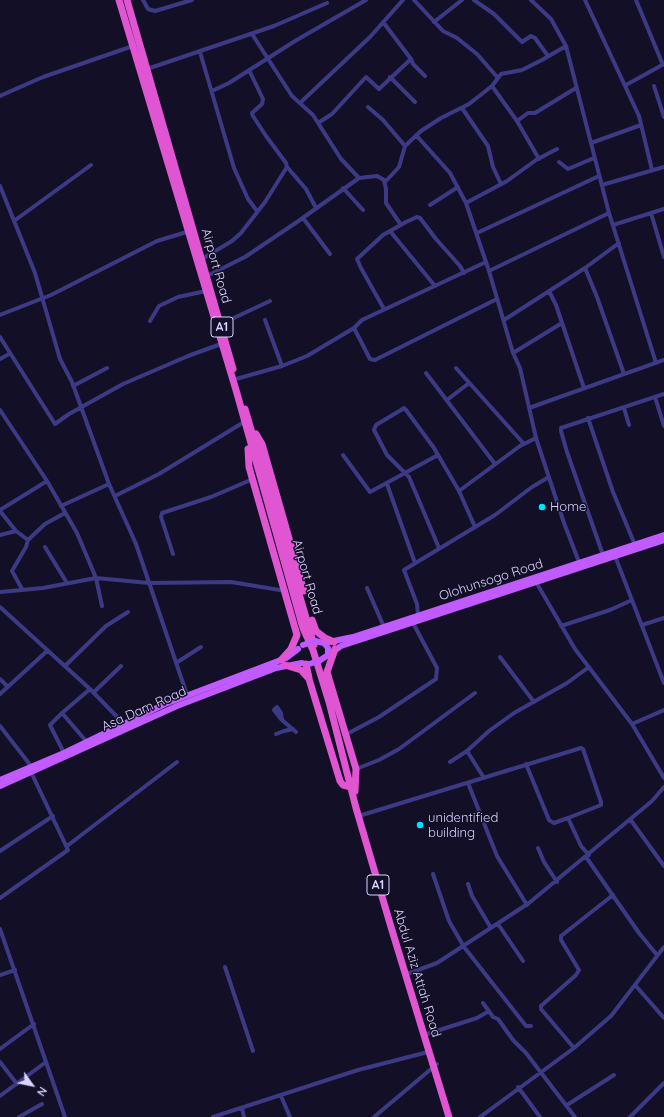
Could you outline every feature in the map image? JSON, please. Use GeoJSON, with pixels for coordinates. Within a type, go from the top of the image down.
{"type":"FeatureCollection","features":[{"type":"Feature","properties":{"kind":"highway","name":"Airport Road"},"geometry":{"type":"LineString","coordinates":[[119,0],[191,231],[202,259],[236,378],[247,427]]}},
{"type":"Feature","properties":{"kind":"highway","name":"Airport Road"},"geometry":{"type":"LineString","coordinates":[[128,0],[191,231],[206,292],[247,427],[303,628],[320,656]]}},
{"type":"Feature","properties":{"kind":"highway"},"geometry":{"type":"LineString","coordinates":[[247,427],[249,467],[301,647]]}},
{"type":"Feature","properties":{"kind":"highway"},"geometry":{"type":"LineString","coordinates":[[247,427],[262,444],[319,641]]}},
{"type":"Feature","properties":{"kind":"highway"},"geometry":{"type":"LineString","coordinates":[[316,631],[335,645],[327,672]]}},
{"type":"Feature","properties":{"kind":"highway"},"geometry":{"type":"LineString","coordinates":[[297,635],[283,662],[301,670],[309,679]]}},
{"type":"Feature","properties":{"kind":"highway"},"geometry":{"type":"LineString","coordinates":[[306,664],[309,679],[340,781],[343,785],[353,789],[356,769],[327,672],[320,656]]}},
{"type":"Feature","properties":{"kind":"highway","name":"Abdul Aziz Attah Road"},"geometry":{"type":"LineString","coordinates":[[320,656],[353,789],[356,808],[428,1052],[435,1065],[453,1117]]}},
{"type":"Feature","properties":{"kind":"highway","name":"Abdul Aziz Attah Road"},"geometry":{"type":"LineString","coordinates":[[353,789],[362,815],[407,974],[428,1034],[449,1117]]}},
{"type":"Feature","properties":{"kind":"main road","name":"Olohunsogo Road"},"geometry":{"type":"LineString","coordinates":[[301,647],[319,641],[335,645],[413,622],[579,562],[664,535]]}},
{"type":"Feature","properties":{"kind":"main road","name":"Olohunsogo Road"},"geometry":{"type":"LineString","coordinates":[[306,664],[335,645],[418,615],[536,582],[664,540]]}},
{"type":"Feature","properties":{"kind":"main road"},"geometry":{"type":"LineString","coordinates":[[319,641],[328,648],[320,656]]}},
{"type":"Feature","properties":{"kind":"main road"},"geometry":{"type":"LineString","coordinates":[[301,647],[298,658],[306,664]]}},
{"type":"Feature","properties":{"kind":"main road","name":"Asa Dam Road"},"geometry":{"type":"LineString","coordinates":[[0,780],[31,769],[283,662],[301,647]]}},
{"type":"Feature","properties":{"kind":"main road","name":"Asa Dam Road"},"geometry":{"type":"LineString","coordinates":[[56,758],[86,741],[187,696],[283,662],[306,664]]}},
{"type":"Feature","properties":{"kind":"main road","name":"Asa Dam Road"},"geometry":{"type":"LineString","coordinates":[[0,786],[31,769]]}},
{"type":"Feature","properties":{"kind":"street"},"geometry":{"type":"LineString","coordinates":[[143,0],[148,9],[155,11],[192,0]]}},
{"type":"Feature","properties":{"kind":"street"},"geometry":{"type":"LineString","coordinates":[[212,91],[229,83],[366,0]]}},
{"type":"Feature","properties":{"kind":"street"},"geometry":{"type":"LineString","coordinates":[[414,0],[443,31],[457,38],[477,54],[498,78]]}},
{"type":"Feature","properties":{"kind":"street"},"geometry":{"type":"LineString","coordinates":[[434,22],[462,0]]}},
{"type":"Feature","properties":{"kind":"street"},"geometry":{"type":"LineString","coordinates":[[474,0],[494,14],[522,42],[530,36],[535,38],[548,56]]}},
{"type":"Feature","properties":{"kind":"street"},"geometry":{"type":"LineString","coordinates":[[532,0],[551,19],[566,46],[609,213],[656,363]]}},
{"type":"Feature","properties":{"kind":"street"},"geometry":{"type":"LineString","coordinates":[[585,0],[626,85],[639,116],[652,170]]}},
{"type":"Feature","properties":{"kind":"street"},"geometry":{"type":"LineString","coordinates":[[626,85],[663,64],[636,0]]}},
{"type":"Feature","properties":{"kind":"street"},"geometry":{"type":"LineString","coordinates":[[300,103],[370,37],[400,1]]}},
{"type":"Feature","properties":{"kind":"street"},"geometry":{"type":"LineString","coordinates":[[146,69],[252,34],[327,3]]}},
{"type":"Feature","properties":{"kind":"street"},"geometry":{"type":"LineString","coordinates":[[383,22],[411,59],[413,64],[425,76]]}},
{"type":"Feature","properties":{"kind":"street"},"geometry":{"type":"LineString","coordinates":[[252,34],[292,96],[318,123],[341,160],[359,178]]}},
{"type":"Feature","properties":{"kind":"street"},"geometry":{"type":"LineString","coordinates":[[0,96],[43,78],[133,46]]}},
{"type":"Feature","properties":{"kind":"street"},"geometry":{"type":"LineString","coordinates":[[401,225],[386,203],[386,182],[399,167],[405,146],[416,135],[441,118],[462,108],[492,86],[504,73],[512,73],[522,70],[566,46]]}},
{"type":"Feature","properties":{"kind":"street"},"geometry":{"type":"LineString","coordinates":[[200,52],[234,168],[248,199],[257,211]]}},
{"type":"Feature","properties":{"kind":"street"},"geometry":{"type":"LineString","coordinates":[[318,123],[332,114],[366,77],[379,89],[390,77],[411,59]]}},
{"type":"Feature","properties":{"kind":"street"},"geometry":{"type":"LineString","coordinates":[[250,70],[263,99],[262,104],[252,113],[266,136],[286,163],[287,167],[306,189],[316,208]]}},
{"type":"Feature","properties":{"kind":"street"},"geometry":{"type":"LineString","coordinates":[[390,77],[415,102]]}},
{"type":"Feature","properties":{"kind":"street"},"geometry":{"type":"LineString","coordinates":[[492,86],[517,120],[539,159]]}},
{"type":"Feature","properties":{"kind":"street"},"geometry":{"type":"LineString","coordinates":[[654,86],[664,118]]}},
{"type":"Feature","properties":{"kind":"street"},"geometry":{"type":"LineString","coordinates":[[517,120],[528,113],[535,113],[576,88]]}},
{"type":"Feature","properties":{"kind":"street"},"geometry":{"type":"LineString","coordinates":[[368,107],[383,120],[405,146]]}},
{"type":"Feature","properties":{"kind":"street"},"geometry":{"type":"LineString","coordinates":[[462,108],[488,146],[493,167],[501,184]]}},
{"type":"Feature","properties":{"kind":"street"},"geometry":{"type":"LineString","coordinates":[[591,143],[641,125]]}},
{"type":"Feature","properties":{"kind":"street"},"geometry":{"type":"LineString","coordinates":[[416,135],[450,173],[466,202],[489,271],[513,353],[520,368],[536,438],[579,562]]}},
{"type":"Feature","properties":{"kind":"street"},"geometry":{"type":"LineString","coordinates":[[466,202],[501,184],[557,149]]}},
{"type":"Feature","properties":{"kind":"street"},"geometry":{"type":"LineString","coordinates":[[559,162],[568,169],[594,158]]}},
{"type":"Feature","properties":{"kind":"street"},"geometry":{"type":"LineString","coordinates":[[14,221],[91,165]]}},
{"type":"Feature","properties":{"kind":"street"},"geometry":{"type":"LineString","coordinates":[[202,259],[232,241],[248,226],[287,167]]}},
{"type":"Feature","properties":{"kind":"street"},"geometry":{"type":"LineString","coordinates":[[602,185],[664,167]]}},
{"type":"Feature","properties":{"kind":"street"},"geometry":{"type":"LineString","coordinates":[[207,276],[245,257],[359,178],[377,176],[386,182]]}},
{"type":"Feature","properties":{"kind":"street"},"geometry":{"type":"LineString","coordinates":[[477,233],[600,176]]}},
{"type":"Feature","properties":{"kind":"street"},"geometry":{"type":"LineString","coordinates":[[0,186],[35,273],[60,359],[73,386],[110,484],[136,544],[187,696]]}},
{"type":"Feature","properties":{"kind":"street"},"geometry":{"type":"LineString","coordinates":[[430,205],[458,187]]}},
{"type":"Feature","properties":{"kind":"street"},"geometry":{"type":"LineString","coordinates":[[343,188],[363,210]]}},
{"type":"Feature","properties":{"kind":"street"},"geometry":{"type":"LineString","coordinates":[[613,225],[664,209]]}},
{"type":"Feature","properties":{"kind":"street"},"geometry":{"type":"LineString","coordinates":[[489,271],[609,213]]}},
{"type":"Feature","properties":{"kind":"street"},"geometry":{"type":"LineString","coordinates":[[651,213],[664,257]]}},
{"type":"Feature","properties":{"kind":"street"},"geometry":{"type":"LineString","coordinates":[[384,310],[358,263],[358,259],[368,247],[390,231],[417,217],[420,218],[460,266],[464,273]]}},
{"type":"Feature","properties":{"kind":"street"},"geometry":{"type":"LineString","coordinates":[[303,218],[330,254]]}},
{"type":"Feature","properties":{"kind":"street"},"geometry":{"type":"LineString","coordinates":[[0,315],[42,299],[157,242],[191,231]]}},
{"type":"Feature","properties":{"kind":"street"},"geometry":{"type":"LineString","coordinates":[[390,231],[435,286]]}},
{"type":"Feature","properties":{"kind":"street"},"geometry":{"type":"LineString","coordinates":[[504,320],[585,268],[618,243]]}},
{"type":"Feature","properties":{"kind":"street"},"geometry":{"type":"LineString","coordinates":[[236,378],[282,366],[307,356],[354,328],[362,320],[486,262]]}},
{"type":"Feature","properties":{"kind":"street"},"geometry":{"type":"LineString","coordinates":[[585,268],[597,297],[624,374]]}},
{"type":"Feature","properties":{"kind":"street"},"geometry":{"type":"LineString","coordinates":[[549,291],[562,323],[584,388]]}},
{"type":"Feature","properties":{"kind":"street"},"geometry":{"type":"LineString","coordinates":[[150,321],[159,306],[178,297],[206,292]]}},
{"type":"Feature","properties":{"kind":"street"},"geometry":{"type":"LineString","coordinates":[[354,328],[370,360],[375,360],[497,299]]}},
{"type":"Feature","properties":{"kind":"street"},"geometry":{"type":"LineString","coordinates":[[221,324],[270,301]]}},
{"type":"Feature","properties":{"kind":"street"},"geometry":{"type":"LineString","coordinates":[[265,320],[282,366]]}},
{"type":"Feature","properties":{"kind":"street"},"geometry":{"type":"LineString","coordinates":[[513,353],[562,323]]}},
{"type":"Feature","properties":{"kind":"street"},"geometry":{"type":"LineString","coordinates":[[0,337],[9,354],[56,424],[69,414],[123,384],[188,356],[221,344]]}},
{"type":"Feature","properties":{"kind":"street"},"geometry":{"type":"LineString","coordinates":[[0,359],[9,354]]}},
{"type":"Feature","properties":{"kind":"street"},"geometry":{"type":"LineString","coordinates":[[529,408],[664,360]]}},
{"type":"Feature","properties":{"kind":"street"},"geometry":{"type":"LineString","coordinates":[[73,386],[107,368]]}},
{"type":"Feature","properties":{"kind":"street"},"geometry":{"type":"LineString","coordinates":[[456,368],[524,444]]}},
{"type":"Feature","properties":{"kind":"street"},"geometry":{"type":"LineString","coordinates":[[426,373],[495,464]]}},
{"type":"Feature","properties":{"kind":"street"},"geometry":{"type":"LineString","coordinates":[[447,400],[470,383]]}},
{"type":"Feature","properties":{"kind":"street"},"geometry":{"type":"LineString","coordinates":[[603,554],[561,428],[664,394]]}},
{"type":"Feature","properties":{"kind":"street"},"geometry":{"type":"LineString","coordinates":[[655,397],[664,426]]}},
{"type":"Feature","properties":{"kind":"street"},"geometry":{"type":"LineString","coordinates":[[439,548],[406,473],[387,455],[374,430],[376,425],[404,408],[438,455],[459,491],[475,527]]}},
{"type":"Feature","properties":{"kind":"street"},"geometry":{"type":"LineString","coordinates":[[624,408],[629,425]]}},
{"type":"Feature","properties":{"kind":"street"},"geometry":{"type":"LineString","coordinates":[[0,410],[47,481],[77,533],[96,578],[102,606]]}},
{"type":"Feature","properties":{"kind":"street"},"geometry":{"type":"LineString","coordinates":[[588,418],[615,498],[635,545]]}},
{"type":"Feature","properties":{"kind":"street"},"geometry":{"type":"LineString","coordinates":[[115,496],[247,427]]}},
{"type":"Feature","properties":{"kind":"street"},"geometry":{"type":"LineString","coordinates":[[459,491],[524,444],[536,438]]}},
{"type":"Feature","properties":{"kind":"street"},"geometry":{"type":"LineString","coordinates":[[343,455],[368,490],[373,491],[438,455]]}},
{"type":"Feature","properties":{"kind":"street"},"geometry":{"type":"LineString","coordinates":[[418,615],[416,604],[404,570],[507,507],[532,486],[549,477]]}},
{"type":"Feature","properties":{"kind":"street"},"geometry":{"type":"LineString","coordinates":[[173,554],[161,517],[164,512],[211,497],[253,479]]}},
{"type":"Feature","properties":{"kind":"street"},"geometry":{"type":"LineString","coordinates":[[28,540],[16,531],[0,511],[47,481]]}},
{"type":"Feature","properties":{"kind":"street"},"geometry":{"type":"LineString","coordinates":[[61,506],[110,484]]}},
{"type":"Feature","properties":{"kind":"street"},"geometry":{"type":"LineString","coordinates":[[387,484],[414,563]]}},
{"type":"Feature","properties":{"kind":"street"},"geometry":{"type":"LineString","coordinates":[[22,590],[12,571],[26,547],[28,540],[45,524],[65,513]]}},
{"type":"Feature","properties":{"kind":"street"},"geometry":{"type":"LineString","coordinates":[[0,535],[16,531]]}},
{"type":"Feature","properties":{"kind":"street"},"geometry":{"type":"LineString","coordinates":[[45,547],[67,583]]}},
{"type":"Feature","properties":{"kind":"street"},"geometry":{"type":"LineString","coordinates":[[615,556],[664,683]]}},
{"type":"Feature","properties":{"kind":"street"},"geometry":{"type":"LineString","coordinates":[[0,592],[44,588],[96,578],[149,583],[231,582],[286,591]]}},
{"type":"Feature","properties":{"kind":"street"},"geometry":{"type":"LineString","coordinates":[[536,582],[575,649],[632,724],[664,778]]}},
{"type":"Feature","properties":{"kind":"street"},"geometry":{"type":"LineString","coordinates":[[367,588],[384,627]]}},
{"type":"Feature","properties":{"kind":"street"},"geometry":{"type":"LineString","coordinates":[[561,626],[610,610],[632,600]]}},
{"type":"Feature","properties":{"kind":"street"},"geometry":{"type":"LineString","coordinates":[[0,607],[94,692],[124,724]]}},
{"type":"Feature","properties":{"kind":"street"},"geometry":{"type":"LineString","coordinates":[[65,666],[106,626],[128,612]]}},
{"type":"Feature","properties":{"kind":"street"},"geometry":{"type":"LineString","coordinates":[[642,625],[664,618]]}},
{"type":"Feature","properties":{"kind":"street"},"geometry":{"type":"LineString","coordinates":[[346,735],[379,717],[436,679],[437,668],[413,622]]}},
{"type":"Feature","properties":{"kind":"street"},"geometry":{"type":"LineString","coordinates":[[176,663],[201,647]]}},
{"type":"Feature","properties":{"kind":"street"},"geometry":{"type":"LineString","coordinates":[[0,694],[47,651]]}},
{"type":"Feature","properties":{"kind":"street"},"geometry":{"type":"LineString","coordinates":[[500,657],[534,702]]}},
{"type":"Feature","properties":{"kind":"street"},"geometry":{"type":"LineString","coordinates":[[94,692],[121,666]]}},
{"type":"Feature","properties":{"kind":"street"},"geometry":{"type":"LineString","coordinates":[[450,762],[467,751],[489,732],[534,702],[567,683],[589,667]]}},
{"type":"Feature","properties":{"kind":"street"},"geometry":{"type":"LineString","coordinates":[[0,679],[7,686]]}},
{"type":"Feature","properties":{"kind":"street"},"geometry":{"type":"LineString","coordinates":[[64,753],[50,725],[90,689]]}},
{"type":"Feature","properties":{"kind":"street"},"geometry":{"type":"LineString","coordinates":[[356,769],[379,760],[399,749],[475,693]]}},
{"type":"Feature","properties":{"kind":"street"},"geometry":{"type":"LineString","coordinates":[[632,724],[664,710]]}},
{"type":"Feature","properties":{"kind":"street"},"geometry":{"type":"LineString","coordinates":[[62,713],[86,741]]}},
{"type":"Feature","properties":{"kind":"street"},"geometry":{"type":"LineString","coordinates":[[276,734],[284,730],[295,731],[282,720]]}},
{"type":"Feature","properties":{"kind":"street"},"geometry":{"type":"LineString","coordinates":[[0,726],[31,769],[68,851],[0,898]]}},
{"type":"Feature","properties":{"kind":"street"},"geometry":{"type":"LineString","coordinates":[[362,815],[577,748],[583,749],[601,802],[601,806],[554,823],[549,820],[526,764]]}},
{"type":"Feature","properties":{"kind":"street"},"geometry":{"type":"LineString","coordinates":[[467,751],[484,778]]}},
{"type":"Feature","properties":{"kind":"street"},"geometry":{"type":"LineString","coordinates":[[67,846],[177,762]]}},
{"type":"Feature","properties":{"kind":"street"},"geometry":{"type":"LineString","coordinates":[[468,783],[497,856],[527,905]]}},
{"type":"Feature","properties":{"kind":"street"},"geometry":{"type":"LineString","coordinates":[[407,974],[437,963],[527,905],[588,856],[652,801],[664,787]]}},
{"type":"Feature","properties":{"kind":"street"},"geometry":{"type":"LineString","coordinates":[[0,851],[53,816]]}},
{"type":"Feature","properties":{"kind":"street"},"geometry":{"type":"LineString","coordinates":[[568,818],[578,841],[613,895],[639,933],[657,955]]}},
{"type":"Feature","properties":{"kind":"street"},"geometry":{"type":"LineString","coordinates":[[630,819],[664,866]]}},
{"type":"Feature","properties":{"kind":"street"},"geometry":{"type":"LineString","coordinates":[[538,848],[544,862],[556,882]]}},
{"type":"Feature","properties":{"kind":"street"},"geometry":{"type":"LineString","coordinates":[[433,874],[449,921],[464,947],[526,1026],[531,1026]]}},
{"type":"Feature","properties":{"kind":"street"},"geometry":{"type":"LineString","coordinates":[[468,884],[472,896],[491,928]]}},
{"type":"Feature","properties":{"kind":"street"},"geometry":{"type":"LineString","coordinates":[[574,1048],[541,1009],[541,1006],[576,975],[579,970],[560,940],[561,936],[613,895]]}},
{"type":"Feature","properties":{"kind":"street"},"geometry":{"type":"LineString","coordinates":[[498,924],[523,961]]}},
{"type":"Feature","properties":{"kind":"street"},"geometry":{"type":"LineString","coordinates":[[0,929],[65,1117]]}},
{"type":"Feature","properties":{"kind":"street"},"geometry":{"type":"LineString","coordinates":[[480,1117],[518,1087],[574,1048],[617,1010],[664,947]]}},
{"type":"Feature","properties":{"kind":"street"},"geometry":{"type":"LineString","coordinates":[[225,967],[253,1051]]}},
{"type":"Feature","properties":{"kind":"street"},"geometry":{"type":"LineString","coordinates":[[0,975],[15,970]]}},
{"type":"Feature","properties":{"kind":"street"},"geometry":{"type":"LineString","coordinates":[[635,985],[664,1018]]}},
{"type":"Feature","properties":{"kind":"street"},"geometry":{"type":"LineString","coordinates":[[483,1003],[567,1105],[575,1117]]}},
{"type":"Feature","properties":{"kind":"street"},"geometry":{"type":"LineString","coordinates":[[428,1034],[477,1018],[489,1011]]}},
{"type":"Feature","properties":{"kind":"street"},"geometry":{"type":"LineString","coordinates":[[0,1049],[34,1024]]}},
{"type":"Feature","properties":{"kind":"street"},"geometry":{"type":"LineString","coordinates":[[213,1117],[358,1070],[428,1052]]}},
{"type":"Feature","properties":{"kind":"street"},"geometry":{"type":"LineString","coordinates":[[0,1062],[17,1084]]}},
{"type":"Feature","properties":{"kind":"street"},"geometry":{"type":"LineString","coordinates":[[0,1096],[46,1062]]}},
{"type":"Feature","properties":{"kind":"street"},"geometry":{"type":"LineString","coordinates":[[374,1117],[435,1065]]}},
{"type":"Feature","properties":{"kind":"street"},"geometry":{"type":"LineString","coordinates":[[567,1105],[614,1075]]}},
{"type":"Feature","properties":{"kind":"street"},"geometry":{"type":"LineString","coordinates":[[630,1117],[663,1084]]}},
{"type":"Feature","properties":{"kind":"street"},"geometry":{"type":"LineString","coordinates":[[518,1087],[540,1117]]}},
{"type":"Feature","properties":{"kind":"street"},"geometry":{"type":"LineString","coordinates":[[281,1096],[290,1117]]}},
{"type":"Feature","properties":{"kind":"street"},"geometry":{"type":"LineString","coordinates":[[20,1117],[42,1104]]}},
{"type":"Feature","properties":{"kind":"street"},"geometry":{"type":"LineString","coordinates":[[242,1108],[244,1117]]}},
{"type":"Feature","properties":{"kind":"place","name":"Home"},"geometry":{"type":"Point","coordinates":[542,507]}},
{"type":"Feature","properties":{"kind":"place","name":"unidentified building"},"geometry":{"type":"Point","coordinates":[420,825]}}]}
